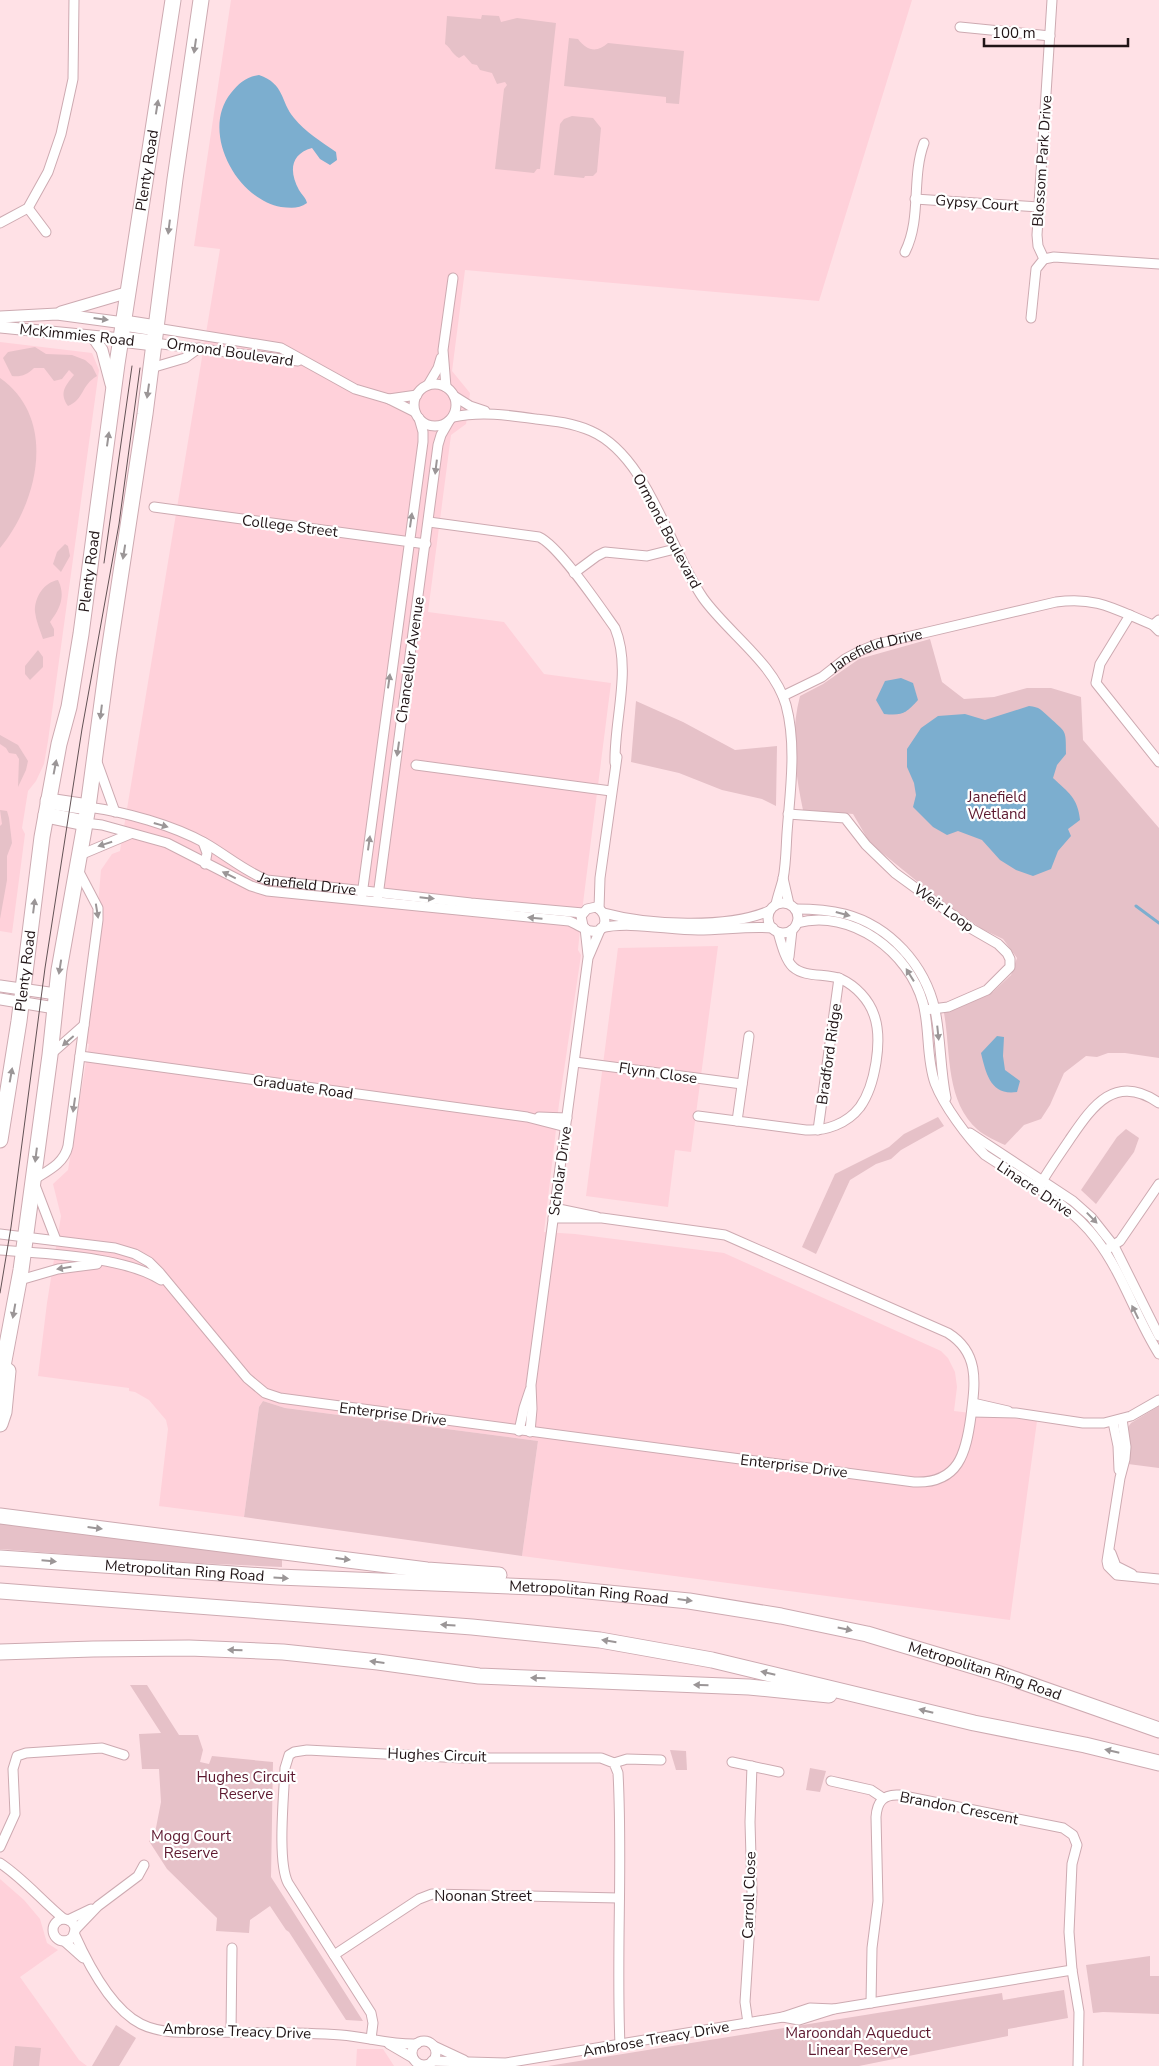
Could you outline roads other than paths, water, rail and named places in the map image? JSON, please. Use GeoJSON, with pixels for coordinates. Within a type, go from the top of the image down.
{"type":"FeatureCollection","features":[{"type":"Feature","properties":{"kind":"highway","name":"Plenty Road"},"geometry":{"type":"LineString","coordinates":[[0,1140],[22,996],[47,808],[68,707],[80,634],[121,339],[173,0]]}},
{"type":"Feature","properties":{"kind":"highway","name":"Plenty Road"},"geometry":{"type":"LineString","coordinates":[[0,1382],[20,1280],[56,1001],[78,861],[86,823],[201,0]]}},
{"type":"Feature","properties":{"kind":"highway","name":"McKimmies Road"},"geometry":{"type":"LineString","coordinates":[[124,323],[155,335]]}},
{"type":"Feature","properties":{"kind":"highway","name":"McKimmies Road"},"geometry":{"type":"LineString","coordinates":[[121,339],[155,335]]}},
{"type":"Feature","properties":{"kind":"highway","name":"Janefield Drive"},"geometry":{"type":"LineString","coordinates":[[47,808],[88,807]]}},
{"type":"Feature","properties":{"kind":"highway","name":"Janefield Drive"},"geometry":{"type":"LineString","coordinates":[[47,808],[86,823]]}},
{"type":"Feature","properties":{"kind":"highway"},"geometry":{"type":"LineString","coordinates":[[0,1424],[7,1386],[9,1342]]}},
{"type":"Feature","properties":{"kind":"highway"},"geometry":{"type":"LineString","coordinates":[[0,1516],[427,1570],[560,1580],[602,1591]]}},
{"type":"Feature","properties":{"kind":"highway","name":"Metropolitan Ring Road"},"geometry":{"type":"LineString","coordinates":[[0,1558],[269,1577],[602,1591],[720,1605],[867,1634],[1000,1674],[1159,1730]]}},
{"type":"Feature","properties":{"kind":"highway"},"geometry":{"type":"LineString","coordinates":[[0,1591],[472,1627],[600,1640],[712,1660],[1159,1763]]}},
{"type":"Feature","properties":{"kind":"highway"},"geometry":{"type":"LineString","coordinates":[[0,1652],[189,1648],[284,1652],[378,1662],[479,1676],[749,1687],[871,1698]]}},
{"type":"Feature","properties":{"kind":"highway"},"geometry":{"type":"LineString","coordinates":[[0,1658],[93,1649]]}},
{"type":"Feature","properties":{"kind":"main road"},"geometry":{"type":"LineString","coordinates":[[57,314],[129,292]]}},
{"type":"Feature","properties":{"kind":"main road","name":"McKimmies Road"},"geometry":{"type":"LineString","coordinates":[[0,317],[57,314],[124,323]]}},
{"type":"Feature","properties":{"kind":"main road","name":"McKimmies Road"},"geometry":{"type":"LineString","coordinates":[[0,327],[121,339]]}},
{"type":"Feature","properties":{"kind":"main road"},"geometry":{"type":"LineString","coordinates":[[93,337],[105,358],[113,396]]}},
{"type":"Feature","properties":{"kind":"main road"},"geometry":{"type":"LineString","coordinates":[[0,986],[22,996],[56,1001]]}},
{"type":"Feature","properties":{"kind":"main road"},"geometry":{"type":"LineString","coordinates":[[0,999],[22,996]]}},
{"type":"Feature","properties":{"kind":"street"},"geometry":{"type":"LineString","coordinates":[[0,223],[28,208],[48,172],[61,134],[73,79],[74,0]]}},
{"type":"Feature","properties":{"kind":"street","name":"Blossom Park Drive"},"geometry":{"type":"LineString","coordinates":[[1044,259],[1037,240],[1052,0]]}},
{"type":"Feature","properties":{"kind":"street"},"geometry":{"type":"LineString","coordinates":[[960,27],[1050,36]]}},
{"type":"Feature","properties":{"kind":"street","name":"Gypsy Court"},"geometry":{"type":"LineString","coordinates":[[905,252],[911,236],[918,161],[924,143]]}},
{"type":"Feature","properties":{"kind":"street","name":"Gypsy Court"},"geometry":{"type":"LineString","coordinates":[[915,199],[1039,206]]}},
{"type":"Feature","properties":{"kind":"street"},"geometry":{"type":"LineString","coordinates":[[28,208],[46,232]]}},
{"type":"Feature","properties":{"kind":"street"},"geometry":{"type":"LineString","coordinates":[[1032,318],[1036,269],[1044,259],[1054,257],[1159,264]]}},
{"type":"Feature","properties":{"kind":"street"},"geometry":{"type":"LineString","coordinates":[[428,385],[434,384],[446,387],[454,396],[456,402],[451,419],[444,424],[430,426],[417,415],[415,400],[417,395],[428,385],[438,368],[443,350],[453,278]]}},
{"type":"Feature","properties":{"kind":"street","name":"Ormond Boulevard"},"geometry":{"type":"LineString","coordinates":[[155,335],[199,348],[281,358],[305,363]]}},
{"type":"Feature","properties":{"kind":"street","name":"Ormond Boulevard"},"geometry":{"type":"LineString","coordinates":[[155,335],[281,348],[355,389],[389,399],[417,415]]}},
{"type":"Feature","properties":{"kind":"street"},"geometry":{"type":"LineString","coordinates":[[151,368],[185,358],[199,348]]}},
{"type":"Feature","properties":{"kind":"street"},"geometry":{"type":"LineString","coordinates":[[443,350],[446,387]]}},
{"type":"Feature","properties":{"kind":"street","name":"Ormond Boulevard"},"geometry":{"type":"LineString","coordinates":[[389,399],[417,395]]}},
{"type":"Feature","properties":{"kind":"street","name":"Ormond Boulevard"},"geometry":{"type":"LineString","coordinates":[[454,396],[470,406],[489,413]]}},
{"type":"Feature","properties":{"kind":"street","name":"Ormond Boulevard"},"geometry":{"type":"LineString","coordinates":[[451,419],[467,414],[489,413],[568,423],[592,431],[617,449],[638,475],[674,546],[704,599],[763,664],[783,696]]}},
{"type":"Feature","properties":{"kind":"street","name":"Chancellor Avenue"},"geometry":{"type":"LineString","coordinates":[[362,895],[408,541],[423,442],[417,415]]}},
{"type":"Feature","properties":{"kind":"street","name":"Chancellor Avenue"},"geometry":{"type":"LineString","coordinates":[[378,897],[438,445],[451,419]]}},
{"type":"Feature","properties":{"kind":"street","name":"College Street"},"geometry":{"type":"LineString","coordinates":[[154,507],[426,544]]}},
{"type":"Feature","properties":{"kind":"street"},"geometry":{"type":"LineString","coordinates":[[429,522],[539,537],[550,544],[615,628],[621,661],[621,688],[614,744],[615,762],[594,910],[581,919],[584,927],[593,932],[618,925],[699,930],[754,927],[775,930],[794,927]]}},
{"type":"Feature","properties":{"kind":"street"},"geometry":{"type":"LineString","coordinates":[[574,573],[605,552],[642,556],[651,555],[674,546]]}},
{"type":"Feature","properties":{"kind":"street","name":"Janefield Drive"},"geometry":{"type":"LineString","coordinates":[[783,696],[822,677],[845,659],[877,644],[1049,603],[1077,600],[1094,601],[1157,625]]}},
{"type":"Feature","properties":{"kind":"street"},"geometry":{"type":"LineString","coordinates":[[1130,615],[1100,664],[1096,683],[1157,757]]}},
{"type":"Feature","properties":{"kind":"street"},"geometry":{"type":"LineString","coordinates":[[395,642],[412,645]]}},
{"type":"Feature","properties":{"kind":"street"},"geometry":{"type":"LineString","coordinates":[[698,1116],[806,1130],[818,1130],[836,1126],[858,1110],[867,1096],[876,1060],[878,1034],[875,1016],[860,992],[839,978],[800,971],[793,967],[768,920],[769,911],[776,904],[783,878],[788,814],[792,736],[783,696]]}},
{"type":"Feature","properties":{"kind":"street"},"geometry":{"type":"LineString","coordinates":[[95,754],[115,812]]}},
{"type":"Feature","properties":{"kind":"street"},"geometry":{"type":"LineString","coordinates":[[416,765],[611,791]]}},
{"type":"Feature","properties":{"kind":"street","name":"Janefield Drive"},"geometry":{"type":"LineString","coordinates":[[88,807],[115,812],[175,829],[203,842],[248,872],[267,880],[362,895],[569,921],[584,927]]}},
{"type":"Feature","properties":{"kind":"street","name":"Weir Loop"},"geometry":{"type":"LineString","coordinates":[[788,814],[845,818],[866,845],[895,873],[972,929],[998,944],[1007,953],[1010,959],[1010,967],[987,990],[948,1007],[930,1010]]}},
{"type":"Feature","properties":{"kind":"street","name":"Janefield Drive"},"geometry":{"type":"LineString","coordinates":[[86,823],[167,843],[205,864],[251,886],[267,891],[362,895]]}},
{"type":"Feature","properties":{"kind":"street"},"geometry":{"type":"LineString","coordinates":[[56,1240],[33,1180],[57,1164],[67,1152],[98,920],[98,908],[78,861],[130,834]]}},
{"type":"Feature","properties":{"kind":"street"},"geometry":{"type":"LineString","coordinates":[[203,842],[208,853],[205,864]]}},
{"type":"Feature","properties":{"kind":"street"},"geometry":{"type":"LineString","coordinates":[[783,878],[792,907],[798,916],[794,927],[789,960]]}},
{"type":"Feature","properties":{"kind":"street","name":"Janefield Drive"},"geometry":{"type":"LineString","coordinates":[[378,897],[594,910],[625,918],[700,923],[753,918],[769,911]]}},
{"type":"Feature","properties":{"kind":"street"},"geometry":{"type":"LineString","coordinates":[[776,904],[792,907]]}},
{"type":"Feature","properties":{"kind":"street","name":"Linacre Drive"},"geometry":{"type":"LineString","coordinates":[[792,907],[846,914],[880,930],[900,946],[915,964],[924,980],[947,1104],[965,1130],[1040,1185],[1083,1210],[1101,1228],[1146,1332],[1159,1354]]}},
{"type":"Feature","properties":{"kind":"street"},"geometry":{"type":"LineString","coordinates":[[594,910],[605,922],[601,929]]}},
{"type":"Feature","properties":{"kind":"street","name":"Linacre Drive"},"geometry":{"type":"LineString","coordinates":[[794,927],[812,920],[828,920],[851,926],[872,937],[890,950],[907,969],[930,1010]]}},
{"type":"Feature","properties":{"kind":"street","name":"Scholar Drive"},"geometry":{"type":"LineString","coordinates":[[519,1431],[531,1385],[567,1123],[588,958],[584,927]]}},
{"type":"Feature","properties":{"kind":"street","name":"Scholar Drive"},"geometry":{"type":"LineString","coordinates":[[588,958],[601,929]]}},
{"type":"Feature","properties":{"kind":"street","name":"Bradford Ridge"},"geometry":{"type":"LineString","coordinates":[[818,1130],[839,978]]}},
{"type":"Feature","properties":{"kind":"street"},"geometry":{"type":"LineString","coordinates":[[50,1055],[84,1025]]}},
{"type":"Feature","properties":{"kind":"street"},"geometry":{"type":"LineString","coordinates":[[737,1121],[749,1036]]}},
{"type":"Feature","properties":{"kind":"street","name":"Graduate Road"},"geometry":{"type":"LineString","coordinates":[[80,1056],[567,1123]]}},
{"type":"Feature","properties":{"kind":"street","name":"Flynn Close"},"geometry":{"type":"LineString","coordinates":[[574,1062],[742,1084]]}},
{"type":"Feature","properties":{"kind":"street"},"geometry":{"type":"LineString","coordinates":[[1040,1185],[1089,1112],[1101,1100],[1114,1094],[1128,1092],[1148,1096],[1159,1103]]}},
{"type":"Feature","properties":{"kind":"street"},"geometry":{"type":"LineString","coordinates":[[1109,1248],[1120,1241],[1159,1184]]}},
{"type":"Feature","properties":{"kind":"street","name":"Enterprise Drive"},"geometry":{"type":"LineString","coordinates":[[0,1250],[24,1244],[56,1240],[115,1248],[135,1254],[160,1273],[167,1284],[247,1378],[259,1389],[272,1396],[296,1401],[519,1431],[924,1482],[945,1476],[961,1460],[968,1441],[975,1378],[972,1362],[960,1342],[943,1331],[731,1237],[602,1218],[554,1208]]}},
{"type":"Feature","properties":{"kind":"street","name":"Enterprise Drive"},"geometry":{"type":"LineString","coordinates":[[553,1218],[602,1218]]}},
{"type":"Feature","properties":{"kind":"street","name":"Enterprise Drive"},"geometry":{"type":"LineString","coordinates":[[0,1234],[24,1244],[138,1268],[167,1284]]}},
{"type":"Feature","properties":{"kind":"street","name":"Linacre Drive"},"geometry":{"type":"LineString","coordinates":[[1109,1248],[1156,1326],[1159,1336]]}},
{"type":"Feature","properties":{"kind":"street"},"geometry":{"type":"LineString","coordinates":[[20,1280],[58,1269],[110,1262]]}},
{"type":"Feature","properties":{"kind":"street","name":"Scholar Drive"},"geometry":{"type":"LineString","coordinates":[[530,1432],[532,1409],[531,1385]]}},
{"type":"Feature","properties":{"kind":"street"},"geometry":{"type":"LineString","coordinates":[[972,1408],[1093,1424],[1118,1420],[1140,1412],[1158,1400]]}},
{"type":"Feature","properties":{"kind":"street"},"geometry":{"type":"LineString","coordinates":[[1118,1420],[1120,1478],[1110,1546],[1112,1556],[1116,1566],[1134,1575],[1159,1579]]}},
{"type":"Feature","properties":{"kind":"street"},"geometry":{"type":"LineString","coordinates":[[0,1847],[14,1814],[13,1769],[18,1756],[26,1753],[102,1748],[124,1756]]}},
{"type":"Feature","properties":{"kind":"street","name":"Hughes Circuit"},"geometry":{"type":"LineString","coordinates":[[371,2039],[372,2013],[288,1883],[284,1873],[282,1850],[285,1768],[289,1755],[294,1752],[307,1750],[463,1758],[601,1758],[614,1763]]}},
{"type":"Feature","properties":{"kind":"street"},"geometry":{"type":"LineString","coordinates":[[620,2044],[620,1840],[618,1771],[614,1763],[627,1759],[661,1760]]}},
{"type":"Feature","properties":{"kind":"street"},"geometry":{"type":"LineString","coordinates":[[732,1762],[779,1772]]}},
{"type":"Feature","properties":{"kind":"street","name":"Carroll Close"},"geometry":{"type":"LineString","coordinates":[[748,2023],[745,2002],[752,1892],[750,1822],[752,1766]]}},
{"type":"Feature","properties":{"kind":"street"},"geometry":{"type":"LineString","coordinates":[[831,1781],[871,1790],[883,1798]]}},
{"type":"Feature","properties":{"kind":"street","name":"Brandon Crescent"},"geometry":{"type":"LineString","coordinates":[[871,2003],[872,1948],[878,1900],[876,1816],[878,1805],[883,1798],[890,1795],[900,1795],[1057,1827],[1070,1832],[1076,1839],[1077,1845],[1072,1864],[1069,1932],[1072,1970],[1077,1990],[1080,2017],[1078,2066]]}},
{"type":"Feature","properties":{"kind":"street"},"geometry":{"type":"LineString","coordinates":[[0,1863],[21,1878],[45,1904],[73,1924],[75,1932]]}},
{"type":"Feature","properties":{"kind":"street"},"geometry":{"type":"LineString","coordinates":[[45,1904],[56,1936],[64,1941],[70,1939],[98,1906],[138,1876],[144,1865]]}},
{"type":"Feature","properties":{"kind":"street","name":"Noonan Street"},"geometry":{"type":"LineString","coordinates":[[334,1955],[419,1899],[432,1894],[619,1898]]}},
{"type":"Feature","properties":{"kind":"street"},"geometry":{"type":"LineString","coordinates":[[54,1927],[58,1922],[98,1906]]}},
{"type":"Feature","properties":{"kind":"street","name":"Ambrose Treacy Drive"},"geometry":{"type":"LineString","coordinates":[[75,1932],[87,1962]]}},
{"type":"Feature","properties":{"kind":"street","name":"Ambrose Treacy Drive"},"geometry":{"type":"LineString","coordinates":[[64,1941],[87,1962],[115,2001],[130,2017],[140,2023],[167,2031],[325,2034],[371,2039],[387,2043],[417,2044]]}},
{"type":"Feature","properties":{"kind":"street"},"geometry":{"type":"LineString","coordinates":[[231,2032],[232,1948]]}},
{"type":"Feature","properties":{"kind":"street","name":"Ambrose Treacy Drive"},"geometry":{"type":"LineString","coordinates":[[430,2064],[506,2063],[783,2017],[810,2008],[834,2009],[1072,1970]]}},
{"type":"Feature","properties":{"kind":"street"},"geometry":{"type":"LineString","coordinates":[[424,2041],[434,2046],[435,2056],[430,2064],[422,2065],[416,2062],[413,2050],[417,2044],[424,2041]]}},
{"type":"Feature","properties":{"kind":"street","name":"Ambrose Treacy Drive"},"geometry":{"type":"LineString","coordinates":[[387,2043],[416,2062]]}},
{"type":"Feature","properties":{"kind":"street","name":"Ambrose Treacy Drive"},"geometry":{"type":"LineString","coordinates":[[434,2046],[469,2062]]}},
{"type":"Feature","properties":{"kind":"water"},"geometry":{"type":"Polygon","coordinates":[[[259,75],[278,88],[290,112],[303,128],[336,152],[337,160],[330,165],[320,159],[312,148],[299,155],[296,159],[293,170],[294,177],[307,203],[298,207],[281,207],[265,201],[250,191],[237,177],[221,144],[219,126],[222,108],[240,83],[250,77],[259,75]]]}},
{"type":"Feature","properties":{"kind":"water"},"geometry":{"type":"Polygon","coordinates":[[[901,678],[913,683],[918,700],[904,713],[884,714],[876,700],[885,681],[901,678]]]}},
{"type":"Feature","properties":{"kind":"water"},"geometry":{"type":"Polygon","coordinates":[[[1029,706],[1040,709],[1064,732],[1066,754],[1057,765],[1053,778],[1075,801],[1080,820],[1068,829],[1071,836],[1058,851],[1051,869],[1033,876],[1016,870],[1000,860],[982,840],[958,831],[947,835],[933,827],[913,807],[916,795],[914,783],[907,767],[907,749],[921,728],[938,716],[965,714],[985,720],[1029,706]]]}},
{"type":"Feature","properties":{"kind":"water"},"geometry":{"type":"Polygon","coordinates":[[[997,1036],[1004,1037],[1003,1056],[1005,1070],[1020,1081],[1017,1092],[1001,1091],[991,1082],[985,1069],[981,1053],[997,1036]]]}},
{"type":"Feature","properties":{"kind":"waterway"},"geometry":{"type":"LineString","coordinates":[[1136,906],[1159,923]]}},
{"type":"Feature","properties":{"kind":"tram line"},"geometry":{"type":"LineString","coordinates":[[104,563],[132,366]]}},
{"type":"Feature","properties":{"kind":"tram line"},"geometry":{"type":"LineString","coordinates":[[0,1293],[11,1227],[45,968],[82,729],[119,524],[140,368]]}},
{"type":"Feature","properties":{"kind":"park label","name":"Janefield Wetland"},"geometry":{"type":"Point","coordinates":[997,806]}},
{"type":"Feature","properties":{"kind":"park label","name":"Hughes Circuit Reserve"},"geometry":{"type":"Point","coordinates":[246,1786]}},
{"type":"Feature","properties":{"kind":"park label","name":"Mogg Court Reserve"},"geometry":{"type":"Point","coordinates":[191,1844]}},
{"type":"Feature","properties":{"kind":"park label","name":"Maroondah Aqueduct Linear Reserve"},"geometry":{"type":"Point","coordinates":[858,2042]}}]}
